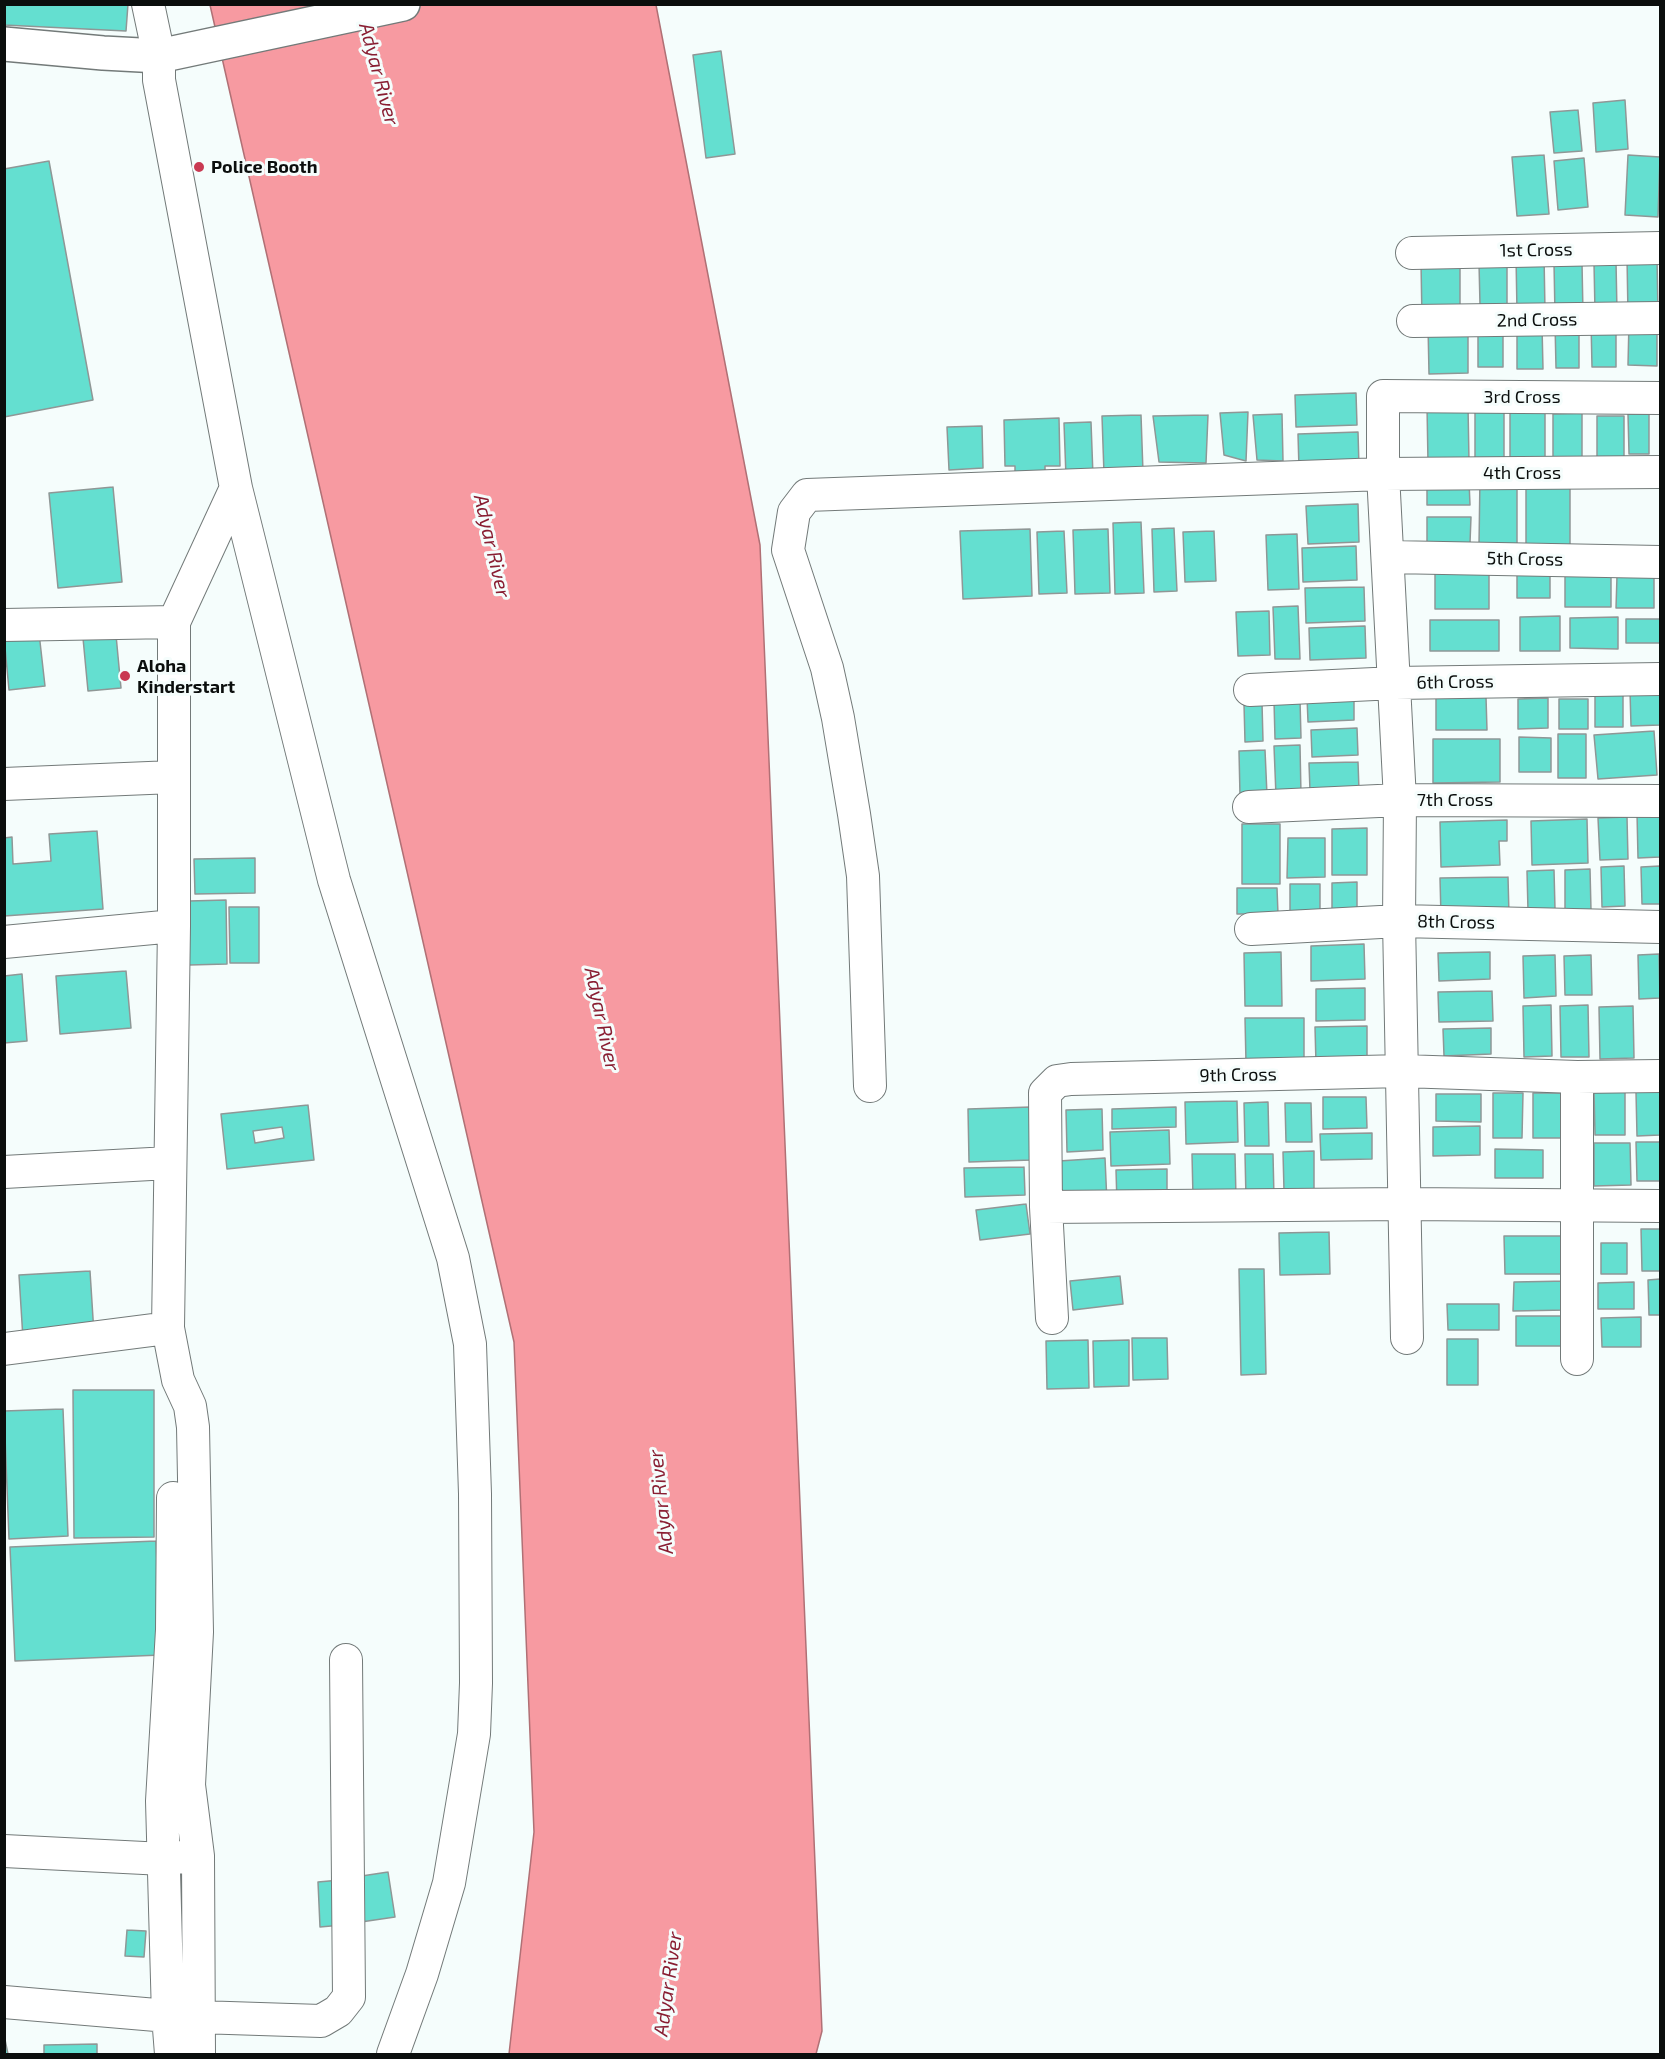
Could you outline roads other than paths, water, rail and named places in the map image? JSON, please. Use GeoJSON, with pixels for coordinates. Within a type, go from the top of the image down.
{"type":"FeatureCollection","features":[{"type":"Feature","properties":{"kind":"street"},"geometry":{"type":"LineString","coordinates":[[148,4],[159,56],[159,80],[236,488],[334,880],[453,1258],[470,1344],[475,1494],[474,1734],[449,1883],[422,1974],[393,2055]]}},
{"type":"Feature","properties":{"kind":"street"},"geometry":{"type":"LineString","coordinates":[[4,44],[103,54],[159,56],[403,4]]}},
{"type":"Feature","properties":{"kind":"street","name":"1st Cross"},"geometry":{"type":"LineString","coordinates":[[1412,253],[1660,248]]}},
{"type":"Feature","properties":{"kind":"street","name":"2nd Cross"},"geometry":{"type":"LineString","coordinates":[[1413,321],[1660,318]]}},
{"type":"Feature","properties":{"kind":"street","name":"3rd Cross"},"geometry":{"type":"LineString","coordinates":[[1383,474],[1383,396],[1660,398]]}},
{"type":"Feature","properties":{"kind":"street","name":"4th Cross"},"geometry":{"type":"LineString","coordinates":[[870,1086],[863,876],[838,718],[827,668],[788,550],[794,512],[807,495],[1383,474],[1660,472]]}},
{"type":"Feature","properties":{"kind":"street"},"geometry":{"type":"LineString","coordinates":[[1383,474],[1400,800],[1399,921],[1407,1338]]}},
{"type":"Feature","properties":{"kind":"street"},"geometry":{"type":"LineString","coordinates":[[199,2055],[198,1856],[189,1785],[184,1631],[194,1427],[189,1406],[178,1380],[168,1328],[174,926],[174,622],[236,488]]}},
{"type":"Feature","properties":{"kind":"street","name":"5th Cross"},"geometry":{"type":"LineString","coordinates":[[1389,556],[1660,562]]}},
{"type":"Feature","properties":{"kind":"street"},"geometry":{"type":"LineString","coordinates":[[4,625],[174,622]]}},
{"type":"Feature","properties":{"kind":"street","name":"6th Cross"},"geometry":{"type":"LineString","coordinates":[[1250,690],[1395,683],[1660,679]]}},
{"type":"Feature","properties":{"kind":"street"},"geometry":{"type":"LineString","coordinates":[[4,784],[173,777]]}},
{"type":"Feature","properties":{"kind":"street","name":"7th Cross"},"geometry":{"type":"LineString","coordinates":[[1249,807],[1400,800],[1660,801]]}},
{"type":"Feature","properties":{"kind":"street","name":"8th Cross"},"geometry":{"type":"LineString","coordinates":[[1251,929],[1399,921],[1660,927]]}},
{"type":"Feature","properties":{"kind":"street"},"geometry":{"type":"LineString","coordinates":[[4,942],[174,926]]}},
{"type":"Feature","properties":{"kind":"street","name":"9th Cross"},"geometry":{"type":"LineString","coordinates":[[1052,1318],[1046,1207],[1045,1093],[1057,1081],[1403,1071],[1577,1077],[1660,1076]]}},
{"type":"Feature","properties":{"kind":"street"},"geometry":{"type":"LineString","coordinates":[[1577,1077],[1577,1359]]}},
{"type":"Feature","properties":{"kind":"street"},"geometry":{"type":"LineString","coordinates":[[4,1172],[169,1162]]}},
{"type":"Feature","properties":{"kind":"street"},"geometry":{"type":"LineString","coordinates":[[1046,1207],[1406,1204],[1660,1206]]}},
{"type":"Feature","properties":{"kind":"street"},"geometry":{"type":"LineString","coordinates":[[4,1349],[168,1328]]}},
{"type":"Feature","properties":{"kind":"street"},"geometry":{"type":"LineString","coordinates":[[171,2055],[162,1801],[163,1762],[184,1631]]}},
{"type":"Feature","properties":{"kind":"street"},"geometry":{"type":"LineString","coordinates":[[4,2002],[168,2016],[321,2021],[338,2011],[350,1997],[346,1660]]}},
{"type":"Feature","properties":{"kind":"street"},"geometry":{"type":"LineString","coordinates":[[4,1851],[164,1859],[198,1856]]}},
{"type":"Feature","properties":{"kind":"water","name":"Adyar River"},"geometry":{"type":"Polygon","coordinates":[[[210,5],[656,5],[760,545],[822,2031],[816,2054],[509,2054],[534,1832],[514,1342],[210,5]]]}},
{"type":"Feature","properties":{"kind":"place","name":"Police Booth"},"geometry":{"type":"Point","coordinates":[199,167]}},
{"type":"Feature","properties":{"kind":"place","name":"Aloha Kinderstart"},"geometry":{"type":"Point","coordinates":[125,676]}}]}
